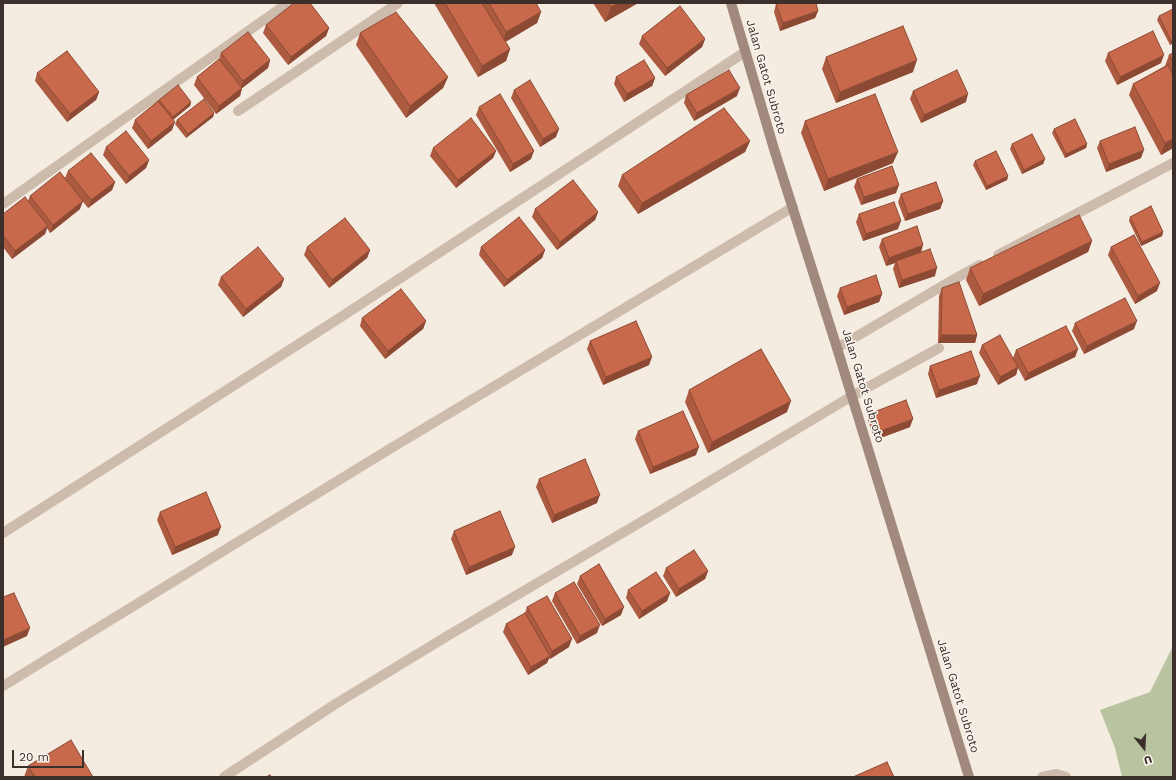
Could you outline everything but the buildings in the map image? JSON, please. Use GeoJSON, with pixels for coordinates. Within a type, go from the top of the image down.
{"type":"FeatureCollection","features":[{"type":"Feature","properties":{"kind":"street"},"geometry":{"type":"LineString","coordinates":[[3,204],[288,3]]}},
{"type":"Feature","properties":{"kind":"street"},"geometry":{"type":"LineString","coordinates":[[238,111],[398,3]]}},
{"type":"Feature","properties":{"kind":"street","name":"Jalan Gatot Subroto"},"geometry":{"type":"LineString","coordinates":[[731,3],[792,207],[852,396],[969,777]]}},
{"type":"Feature","properties":{"kind":"street"},"geometry":{"type":"LineString","coordinates":[[3,533],[348,312],[745,52]]}},
{"type":"Feature","properties":{"kind":"street"},"geometry":{"type":"LineString","coordinates":[[837,348],[949,282],[1173,163]]}},
{"type":"Feature","properties":{"kind":"street"},"geometry":{"type":"LineString","coordinates":[[3,686],[88,632],[792,207]]}},
{"type":"Feature","properties":{"kind":"street"},"geometry":{"type":"LineString","coordinates":[[224,777],[337,703],[449,635],[852,396],[939,348]]}},
{"type":"Feature","properties":{"kind":"street"},"geometry":{"type":"LineString","coordinates":[[1042,777],[1057,774],[1066,777]]}},
{"type":"Feature","properties":{"kind":"green space"},"geometry":{"type":"Polygon","coordinates":[[[1173,646],[1173,777],[1122,777],[1115,748],[1100,710],[1150,692],[1173,646]]]}}]}
